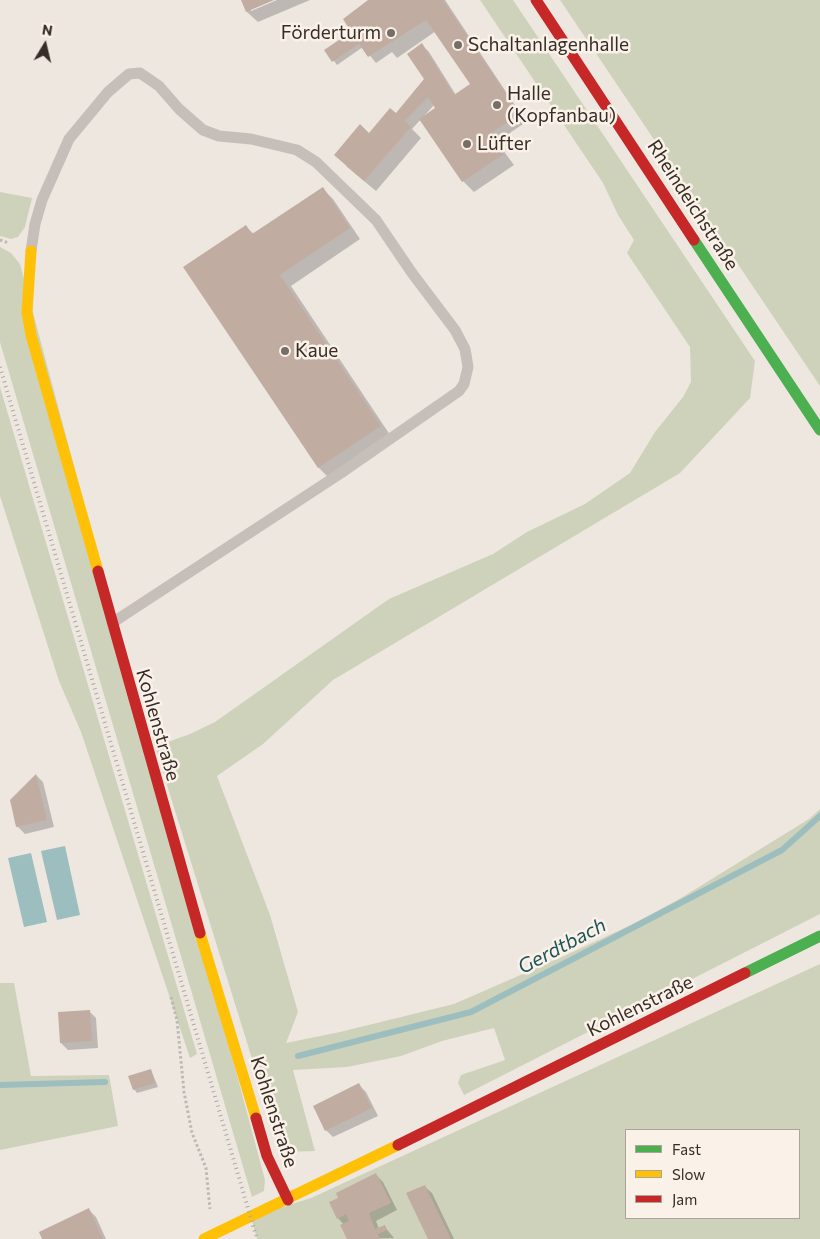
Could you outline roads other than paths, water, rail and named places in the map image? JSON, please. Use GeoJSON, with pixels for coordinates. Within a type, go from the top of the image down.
{"type":"FeatureCollection","features":[{"type":"Feature","properties":{"kind":"street","name":"Rheindeichstraße"},"geometry":{"type":"LineString","coordinates":[[536,0],[820,430]]}},
{"type":"Feature","properties":{"kind":"street","name":"Kohlenstraße"},"geometry":{"type":"LineString","coordinates":[[31,251],[27,312],[31,335],[110,624],[267,1156],[288,1200]]}},
{"type":"Feature","properties":{"kind":"street","name":"Kohlenstraße"},"geometry":{"type":"LineString","coordinates":[[204,1239],[288,1200],[820,936]]}},
{"type":"Feature","properties":{"kind":"lane"},"geometry":{"type":"LineString","coordinates":[[31,251],[35,224],[42,200],[69,140],[108,92],[129,74],[140,73],[159,86],[179,109],[203,130],[219,136],[251,139],[297,150],[316,162],[376,220],[412,273],[455,330],[465,349],[468,367],[464,384],[459,391],[341,474],[110,624]]}},
{"type":"Feature","properties":{"kind":"water"},"geometry":{"type":"Polygon","coordinates":[[[65,846],[80,915],[57,920],[41,851],[65,846]]]}},
{"type":"Feature","properties":{"kind":"water"},"geometry":{"type":"Polygon","coordinates":[[[31,853],[47,922],[24,927],[8,858],[31,853]]]}},
{"type":"Feature","properties":{"kind":"waterway","name":"Gerdtbach"},"geometry":{"type":"LineString","coordinates":[[298,1056],[471,1012],[782,850],[820,816]]}},
{"type":"Feature","properties":{"kind":"waterway","name":"Gerdtbach"},"geometry":{"type":"LineString","coordinates":[[0,1085],[105,1082]]}},
{"type":"Feature","properties":{"kind":"railway"},"geometry":{"type":"LineString","coordinates":[[0,367],[257,1239]]}},
{"type":"Feature","properties":{"kind":"place","name":"Förderturm"},"geometry":{"type":"Point","coordinates":[391,33]}},
{"type":"Feature","properties":{"kind":"place","name":"Schaltanlagenhalle"},"geometry":{"type":"Point","coordinates":[458,45]}},
{"type":"Feature","properties":{"kind":"place","name":"Halle (Kopfanbau)"},"geometry":{"type":"Point","coordinates":[497,105]}},
{"type":"Feature","properties":{"kind":"place","name":"Lüfter"},"geometry":{"type":"Point","coordinates":[467,144]}},
{"type":"Feature","properties":{"kind":"place","name":"Kaue"},"geometry":{"type":"Point","coordinates":[285,351]}}]}
